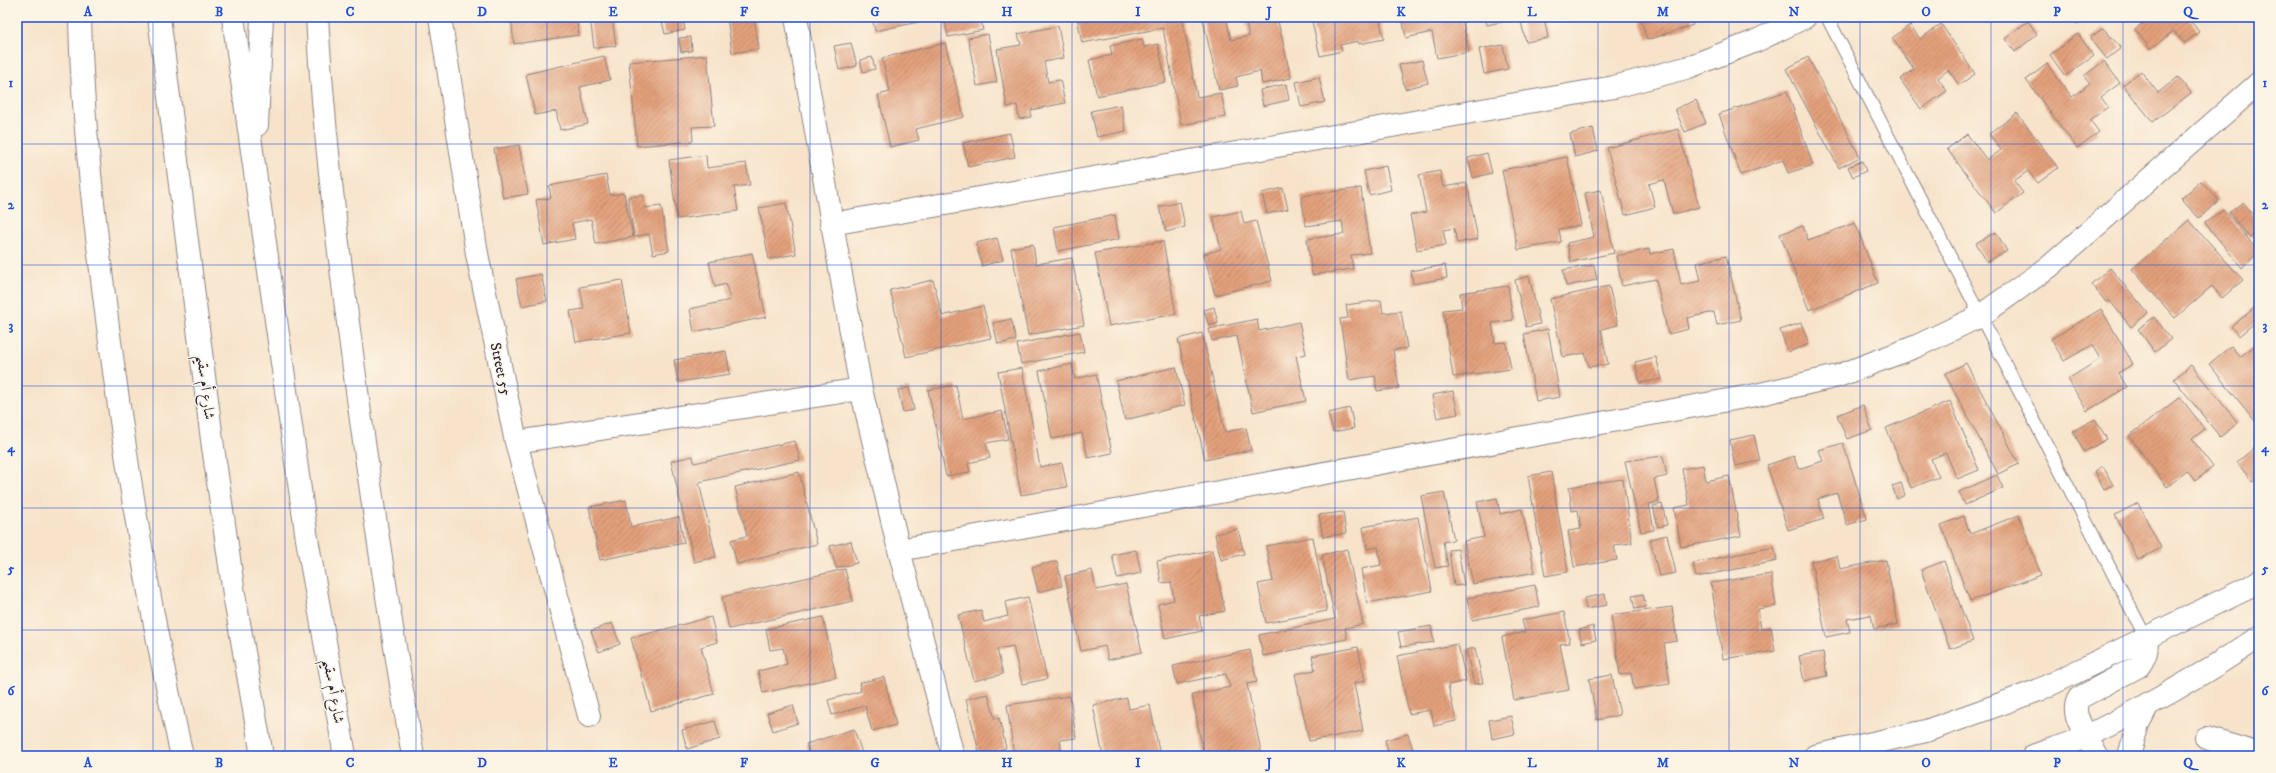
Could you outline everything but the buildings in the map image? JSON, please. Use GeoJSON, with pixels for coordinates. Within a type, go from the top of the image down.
{"type":"FeatureCollection","features":[{"type":"Feature","properties":{"kind":"street"},"geometry":{"type":"LineString","coordinates":[[74,17],[81,65],[93,200],[114,374],[145,571],[181,755]]}},
{"type":"Feature","properties":{"kind":"street"},"geometry":{"type":"LineString","coordinates":[[80,17],[81,65]]}},
{"type":"Feature","properties":{"kind":"street","name":"شارع أم سقيم"},"geometry":{"type":"LineString","coordinates":[[159,17],[212,440],[234,594],[262,756]]}},
{"type":"Feature","properties":{"kind":"street","name":"شارع أم سقيم"},"geometry":{"type":"LineString","coordinates":[[233,17],[254,176],[307,539],[345,756]]}},
{"type":"Feature","properties":{"kind":"street","name":"شارع أم سقيم"},"geometry":{"type":"LineString","coordinates":[[254,176],[262,17]]}},
{"type":"Feature","properties":{"kind":"street"},"geometry":{"type":"LineString","coordinates":[[317,17],[322,100],[332,199],[353,366],[389,612],[413,756]]}},
{"type":"Feature","properties":{"kind":"street","name":"Street 55"},"geometry":{"type":"LineString","coordinates":[[440,17],[477,254],[516,442],[589,716]]}},
{"type":"Feature","properties":{"kind":"street"},"geometry":{"type":"LineString","coordinates":[[796,17],[861,389],[899,550],[953,756]]}},
{"type":"Feature","properties":{"kind":"street"},"geometry":{"type":"LineString","coordinates":[[831,224],[1614,87],[1686,68],[1756,41],[1805,17]]}},
{"type":"Feature","properties":{"kind":"street"},"geometry":{"type":"LineString","coordinates":[[899,550],[1756,395],[1838,376],[1917,346],[1980,316],[2049,267],[2259,82]]}},
{"type":"Feature","properties":{"kind":"street"},"geometry":{"type":"LineString","coordinates":[[516,442],[861,389]]}},
{"type":"Feature","properties":{"kind":"street"},"geometry":{"type":"LineString","coordinates":[[1815,756],[1926,731],[2039,690],[2248,588],[2259,581]]}},
{"type":"Feature","properties":{"kind":"street"},"geometry":{"type":"LineString","coordinates":[[2033,756],[2086,736],[2149,703],[2210,670],[2259,637]]}},
{"type":"Feature","properties":{"kind":"street"},"geometry":{"type":"LineString","coordinates":[[2097,756],[2075,711],[2075,704],[2079,698],[2139,666],[2145,658],[2147,648],[2146,638]]}},
{"type":"Feature","properties":{"kind":"street"},"geometry":{"type":"LineString","coordinates":[[2130,756],[2138,724],[2149,703]]}},
{"type":"Feature","properties":{"kind":"street"},"geometry":{"type":"LineString","coordinates":[[2206,738],[2259,754]]}},
{"type":"Feature","properties":{"kind":"lane"},"geometry":{"type":"LineString","coordinates":[[1827,17],[2146,638]]}}]}
